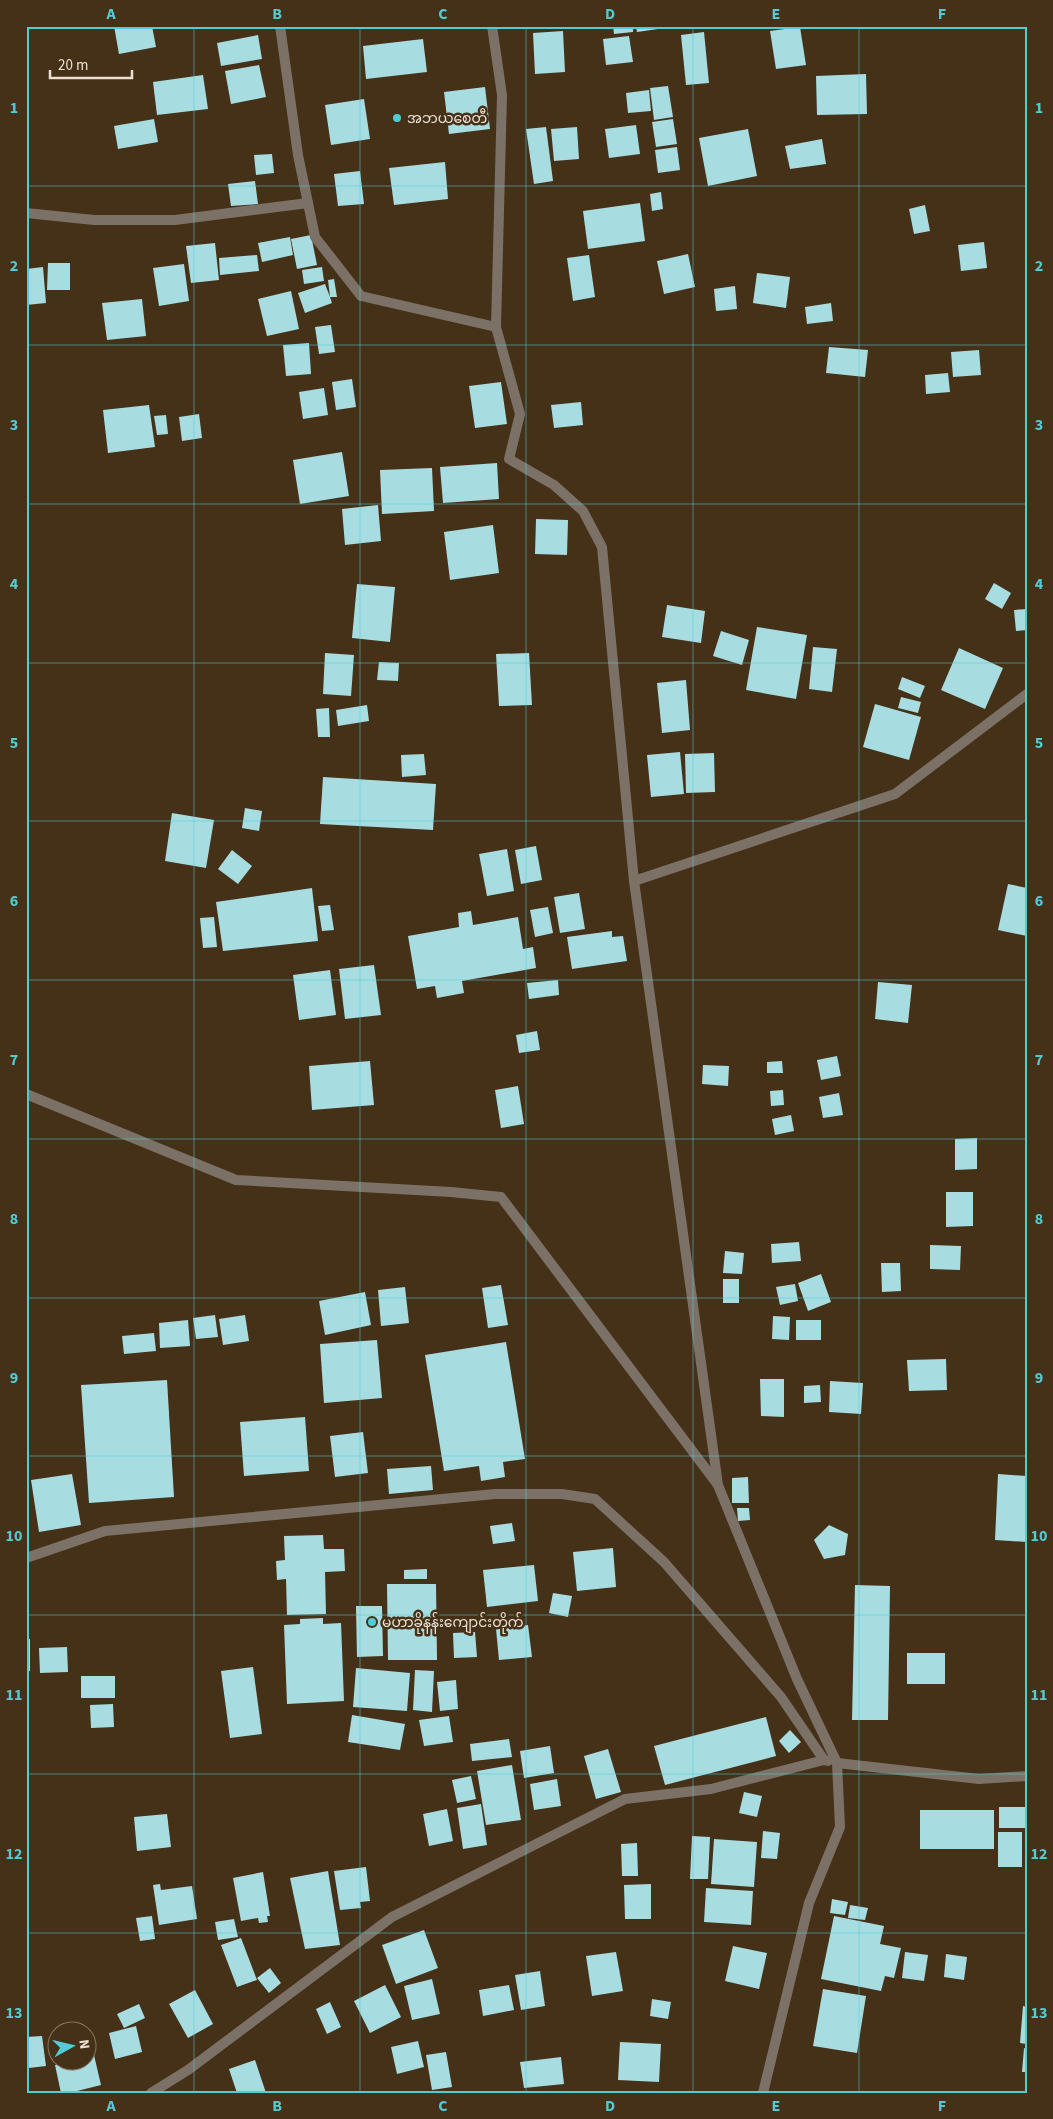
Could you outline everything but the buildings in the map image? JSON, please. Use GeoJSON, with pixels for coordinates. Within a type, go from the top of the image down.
{"type":"FeatureCollection","features":[{"type":"Feature","properties":{"kind":"street"},"geometry":{"type":"LineString","coordinates":[[280,26],[298,154],[315,237],[361,296],[496,327]]}},
{"type":"Feature","properties":{"kind":"street"},"geometry":{"type":"LineString","coordinates":[[492,26],[502,95],[496,327],[520,414],[509,459],[554,485],[583,511],[602,547],[634,881],[718,1485],[797,1679],[837,1763],[840,1827],[809,1903],[763,2093]]}},
{"type":"Feature","properties":{"kind":"street"},"geometry":{"type":"LineString","coordinates":[[26,213],[94,220],[176,220],[308,203]]}},
{"type":"Feature","properties":{"kind":"street"},"geometry":{"type":"LineString","coordinates":[[634,881],[895,794],[1027,694]]}},
{"type":"Feature","properties":{"kind":"street"},"geometry":{"type":"LineString","coordinates":[[26,1094],[236,1180],[451,1192],[502,1197],[718,1485]]}},
{"type":"Feature","properties":{"kind":"street"},"geometry":{"type":"LineString","coordinates":[[26,1558],[105,1531],[496,1494],[562,1494],[595,1499],[664,1562],[781,1697],[824,1760]]}},
{"type":"Feature","properties":{"kind":"street"},"geometry":{"type":"LineString","coordinates":[[151,2093],[188,2070],[392,1916],[625,1800],[712,1789],[824,1760],[979,1779],[1027,1776]]}},
{"type":"Feature","properties":{"kind":"place","name":"အဘယစေတီ"},"geometry":{"type":"Point","coordinates":[397,118]}},
{"type":"Feature","properties":{"kind":"place","name":"မဟာခိုနန်းကျောင်းတိုက်"},"geometry":{"type":"Point","coordinates":[372,1622]}}]}
